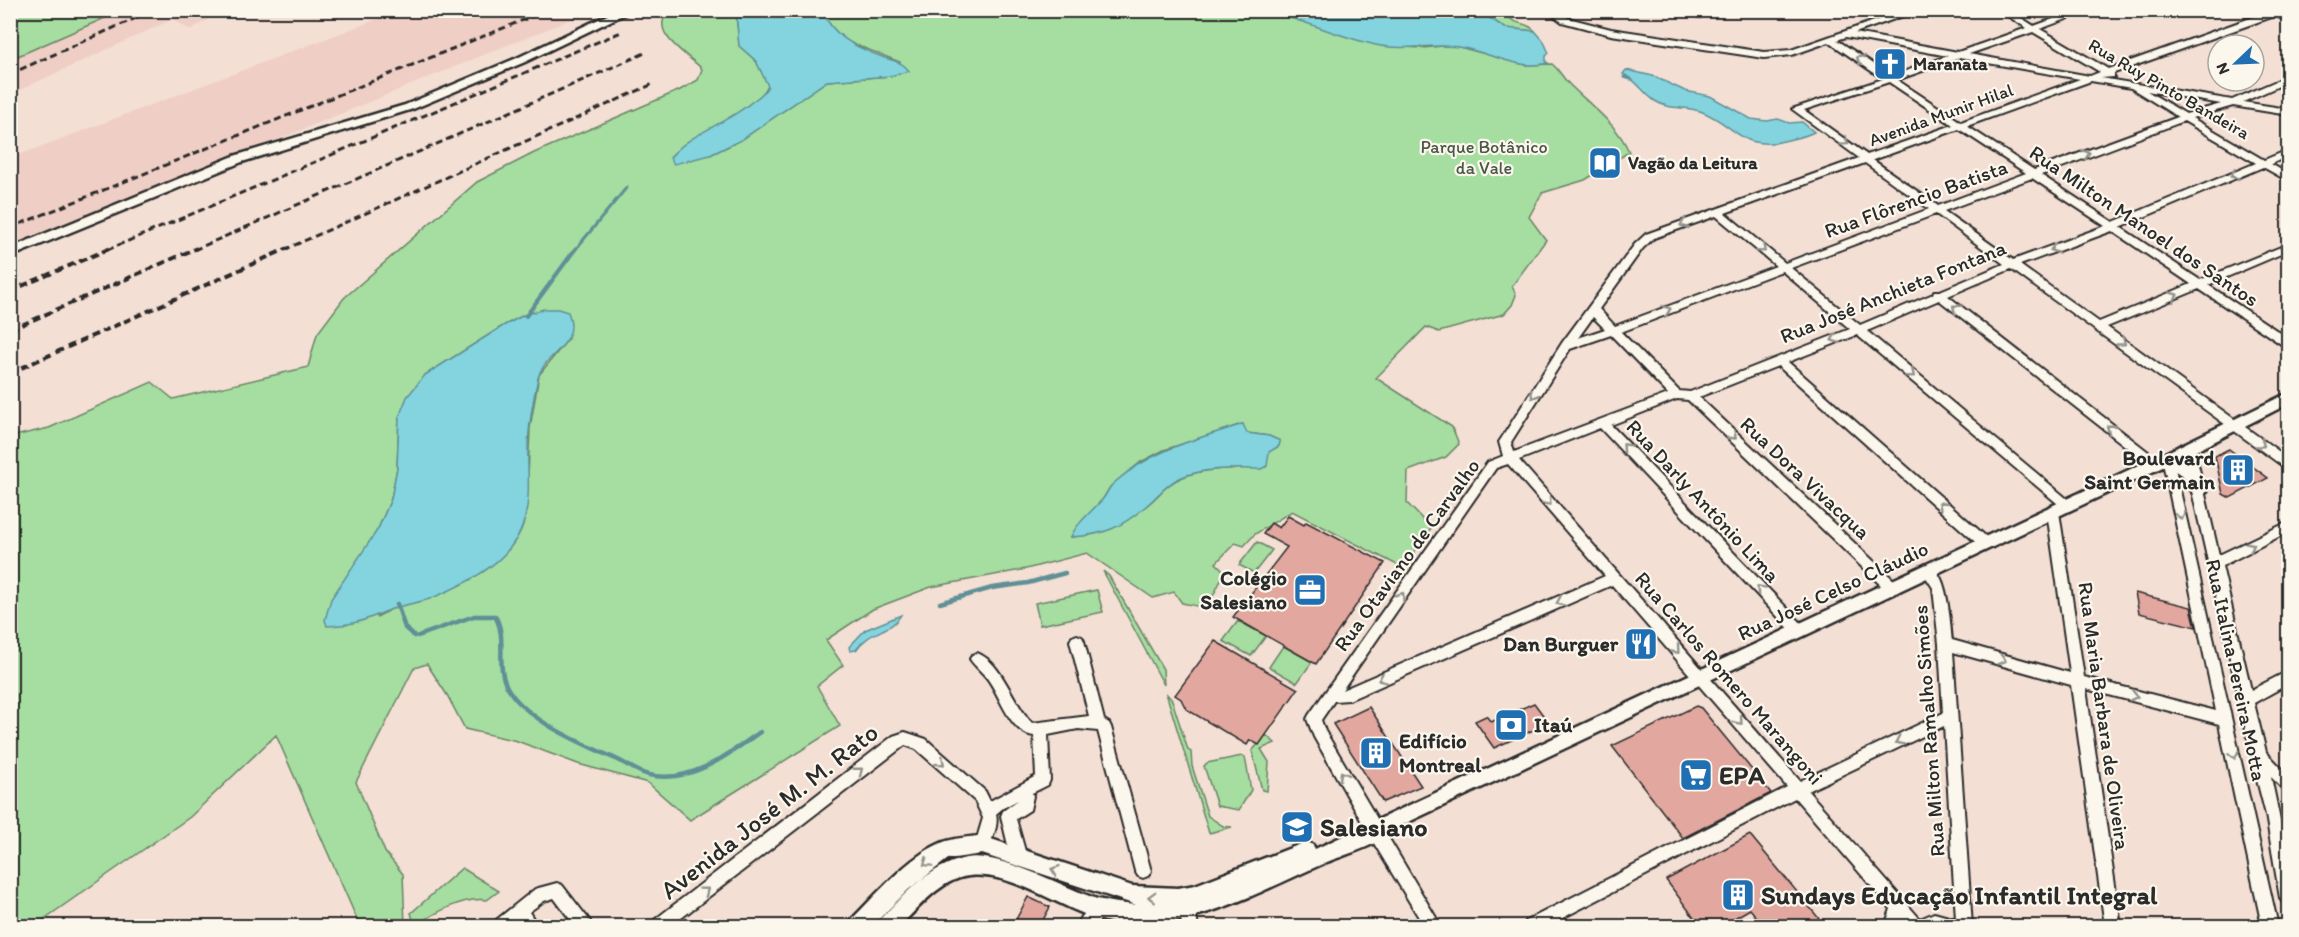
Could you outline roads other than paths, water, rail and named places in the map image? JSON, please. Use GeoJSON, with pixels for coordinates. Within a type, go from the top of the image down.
{"type":"FeatureCollection","features":[{"type":"Feature","properties":{"kind":"street"},"geometry":{"type":"LineString","coordinates":[[10,253],[238,159],[409,107],[521,60],[628,10]]}},
{"type":"Feature","properties":{"kind":"street"},"geometry":{"type":"LineString","coordinates":[[1551,10],[1565,20],[1611,32],[1764,55],[1792,52],[1916,10]]}},
{"type":"Feature","properties":{"kind":"street"},"geometry":{"type":"LineString","coordinates":[[1668,10],[1700,14],[1713,10]]}},
{"type":"Feature","properties":{"kind":"street","name":"Rua Ruy Pinto Bandeira"},"geometry":{"type":"LineString","coordinates":[[2002,10],[2289,178]]}},
{"type":"Feature","properties":{"kind":"street"},"geometry":{"type":"LineString","coordinates":[[2087,10],[1960,56],[1797,108],[2289,464]]}},
{"type":"Feature","properties":{"kind":"street"},"geometry":{"type":"LineString","coordinates":[[2242,24],[2249,18],[2249,12]]}},
{"type":"Feature","properties":{"kind":"street"},"geometry":{"type":"LineString","coordinates":[[2278,12],[2279,16],[2289,22]]}},
{"type":"Feature","properties":{"kind":"street","name":"Avenida Munir Hilal"},"geometry":{"type":"LineString","coordinates":[[1650,236],[2278,12]]}},
{"type":"Feature","properties":{"kind":"street"},"geometry":{"type":"LineString","coordinates":[[1845,34],[2088,79],[2289,112]]}},
{"type":"Feature","properties":{"kind":"street","name":"Rua Milton Manoel dos Santos"},"geometry":{"type":"LineString","coordinates":[[1830,39],[2289,343]]}},
{"type":"Feature","properties":{"kind":"street","name":"Rua Flôrencio Batista"},"geometry":{"type":"LineString","coordinates":[[1566,346],[1940,210],[2034,173],[2233,103],[2289,79]]}},
{"type":"Feature","properties":{"kind":"street","name":"Rua José Anchieta Fontana"},"geometry":{"type":"LineString","coordinates":[[1510,458],[1676,395],[1691,396],[1858,330],[1938,294],[2113,227],[2289,153]]}},
{"type":"Feature","properties":{"kind":"street"},"geometry":{"type":"LineString","coordinates":[[1717,212],[1858,330],[2060,509]]}},
{"type":"Feature","properties":{"kind":"street","name":"Rua Otaviano de Carvalho"},"geometry":{"type":"LineString","coordinates":[[1373,829],[1314,724],[1316,714],[1407,589],[1476,485],[1492,465],[1510,458],[1505,442],[1566,346],[1639,246],[1650,236]]}},
{"type":"Feature","properties":{"kind":"street"},"geometry":{"type":"LineString","coordinates":[[2100,326],[2289,247]]}},
{"type":"Feature","properties":{"kind":"street"},"geometry":{"type":"LineString","coordinates":[[1938,294],[2162,461],[2189,473],[2199,491]]}},
{"type":"Feature","properties":{"kind":"street"},"geometry":{"type":"LineString","coordinates":[[1593,310],[1676,395]]}},
{"type":"Feature","properties":{"kind":"street"},"geometry":{"type":"LineString","coordinates":[[1779,360],[1986,544]]}},
{"type":"Feature","properties":{"kind":"street","name":"Rua Dora Vivacqua"},"geometry":{"type":"LineString","coordinates":[[1691,396],[1893,588]]}},
{"type":"Feature","properties":{"kind":"street","name":"Rua José Celso Cláudio"},"geometry":{"type":"LineString","coordinates":[[1373,829],[1800,632],[2162,461],[2289,398]]}},
{"type":"Feature","properties":{"kind":"street","name":"Rua Darly Antônio Lima"},"geometry":{"type":"LineString","coordinates":[[1602,423],[1800,632]]}},
{"type":"Feature","properties":{"kind":"street","name":"Rua Italina Pereira Motta"},"geometry":{"type":"LineString","coordinates":[[2188,447],[2286,871],[2289,897]]}},
{"type":"Feature","properties":{"kind":"street","name":"Rua Carlos Romero Marangoni"},"geometry":{"type":"LineString","coordinates":[[1510,458],[1916,927]]}},
{"type":"Feature","properties":{"kind":"street","name":"Rua Italina Pereira Motta"},"geometry":{"type":"LineString","coordinates":[[2162,461],[2226,720],[2270,927]]}},
{"type":"Feature","properties":{"kind":"street","name":"Rua Maria Barbara de Oliveira"},"geometry":{"type":"LineString","coordinates":[[2060,509],[2077,681],[2113,927]]}},
{"type":"Feature","properties":{"kind":"street"},"geometry":{"type":"LineString","coordinates":[[2214,564],[2289,527]]}},
{"type":"Feature","properties":{"kind":"street","name":"Rua Milton Ramalho Simões"},"geometry":{"type":"LineString","coordinates":[[1928,571],[1939,587],[1946,644],[1964,927]]}},
{"type":"Feature","properties":{"kind":"street"},"geometry":{"type":"LineString","coordinates":[[1330,695],[1344,696],[1614,578]]}},
{"type":"Feature","properties":{"kind":"street"},"geometry":{"type":"LineString","coordinates":[[1077,641],[1098,723]]}},
{"type":"Feature","properties":{"kind":"street"},"geometry":{"type":"LineString","coordinates":[[1946,644],[2226,720]]}},
{"type":"Feature","properties":{"kind":"street"},"geometry":{"type":"LineString","coordinates":[[977,659],[991,670],[1025,725],[1031,729],[1041,730],[1098,723],[1104,727],[1143,871]]}},
{"type":"Feature","properties":{"kind":"street"},"geometry":{"type":"LineString","coordinates":[[2246,700],[2289,677]]}},
{"type":"Feature","properties":{"kind":"street"},"geometry":{"type":"LineString","coordinates":[[1532,927],[1798,789],[1952,716]]}},
{"type":"Feature","properties":{"kind":"street"},"geometry":{"type":"LineString","coordinates":[[982,845],[988,830],[988,812],[998,803],[1043,780],[1041,730]]}},
{"type":"Feature","properties":{"kind":"street","name":"Avenida José M. M. Rato"},"geometry":{"type":"LineString","coordinates":[[659,927],[898,741],[905,738],[921,744],[980,796],[988,812]]}},
{"type":"Feature","properties":{"kind":"street"},"geometry":{"type":"LineString","coordinates":[[2257,753],[2289,784]]}},
{"type":"Feature","properties":{"kind":"street"},"geometry":{"type":"LineString","coordinates":[[1019,858],[1008,816],[1027,801],[1022,791]]}},
{"type":"Feature","properties":{"kind":"street"},"geometry":{"type":"LineString","coordinates":[[860,927],[901,883],[944,851],[982,845],[1131,895],[1178,897],[1195,894],[1373,829]]}},
{"type":"Feature","properties":{"kind":"street"},"geometry":{"type":"LineString","coordinates":[[887,927],[935,882],[956,870],[970,866],[1001,871],[1099,910],[1189,917],[1229,894],[1373,829]]}},
{"type":"Feature","properties":{"kind":"street"},"geometry":{"type":"LineString","coordinates":[[1373,829],[1433,927]]}},
{"type":"Feature","properties":{"kind":"street"},"geometry":{"type":"LineString","coordinates":[[2258,865],[2286,871]]}},
{"type":"Feature","properties":{"kind":"street"},"geometry":{"type":"LineString","coordinates":[[501,927],[540,894],[558,890],[584,927]]}},
{"type":"Feature","properties":{"kind":"street"},"geometry":{"type":"LineString","coordinates":[[1893,927],[1899,907]]}},
{"type":"Feature","properties":{"kind":"street"},"geometry":{"type":"LineString","coordinates":[[1084,927],[1099,910]]}},
{"type":"Feature","properties":{"kind":"street"},"geometry":{"type":"LineString","coordinates":[[518,911],[530,927]]}},
{"type":"Feature","properties":{"kind":"street"},"geometry":{"type":"LineString","coordinates":[[1923,927],[1934,921],[1955,927]]}},
{"type":"Feature","properties":{"kind":"water"},"geometry":{"type":"Polygon","coordinates":[[[736,11],[832,11],[827,20],[838,34],[868,52],[898,62],[909,71],[890,76],[827,81],[741,140],[710,155],[674,164],[670,158],[677,150],[696,136],[739,112],[762,95],[768,86],[756,61],[739,46],[736,11]]]}},
{"type":"Feature","properties":{"kind":"water"},"geometry":{"type":"Polygon","coordinates":[[[1257,11],[1479,11],[1505,28],[1535,31],[1543,40],[1549,53],[1546,56],[1548,63],[1527,65],[1453,46],[1402,48],[1381,46],[1288,17],[1257,11]]]}},
{"type":"Feature","properties":{"kind":"water"},"geometry":{"type":"Polygon","coordinates":[[[1626,70],[1653,76],[1685,91],[1710,96],[1751,119],[1802,122],[1814,132],[1772,143],[1749,140],[1700,111],[1660,104],[1623,74],[1626,70]]]}},
{"type":"Feature","properties":{"kind":"water"},"geometry":{"type":"Polygon","coordinates":[[[544,309],[568,312],[571,323],[570,333],[542,369],[538,378],[529,437],[527,509],[520,533],[501,558],[475,577],[446,592],[361,621],[327,626],[325,620],[331,599],[378,529],[391,499],[397,468],[399,417],[407,397],[425,375],[503,326],[524,315],[544,309]]]}},
{"type":"Feature","properties":{"kind":"water"},"geometry":{"type":"Polygon","coordinates":[[[1243,424],[1247,433],[1269,436],[1280,441],[1279,446],[1269,452],[1267,466],[1261,469],[1211,470],[1182,477],[1167,486],[1137,514],[1120,525],[1103,532],[1071,537],[1112,485],[1143,462],[1175,447],[1243,424]]]}},
{"type":"Feature","properties":{"kind":"water"},"geometry":{"type":"Polygon","coordinates":[[[901,615],[892,625],[868,638],[856,650],[850,651],[849,647],[865,630],[901,615]]]}},
{"type":"Feature","properties":{"kind":"waterway"},"geometry":{"type":"LineString","coordinates":[[1624,77],[1631,79]]}},
{"type":"Feature","properties":{"kind":"waterway"},"geometry":{"type":"LineString","coordinates":[[575,250],[627,187]]}},
{"type":"Feature","properties":{"kind":"waterway"},"geometry":{"type":"LineString","coordinates":[[526,316],[576,248]]}},
{"type":"Feature","properties":{"kind":"waterway"},"geometry":{"type":"LineString","coordinates":[[940,603],[992,588],[1028,583],[1065,573]]}},
{"type":"Feature","properties":{"kind":"waterway"},"geometry":{"type":"LineString","coordinates":[[397,604],[405,628],[414,636]]}},
{"type":"Feature","properties":{"kind":"waterway"},"geometry":{"type":"LineString","coordinates":[[418,636],[474,616],[495,616],[501,633],[504,678],[507,687],[516,699],[541,721],[556,730],[649,775],[676,776],[699,770],[760,732]]}},
{"type":"Feature","properties":{"kind":"railway"},"geometry":{"type":"LineString","coordinates":[[10,74],[154,10]]}},
{"type":"Feature","properties":{"kind":"railway"},"geometry":{"type":"LineString","coordinates":[[10,228],[548,10]]}},
{"type":"Feature","properties":{"kind":"railway"},"geometry":{"type":"LineString","coordinates":[[107,250],[621,32]]}},
{"type":"Feature","properties":{"kind":"railway"},"geometry":{"type":"LineString","coordinates":[[194,250],[645,53]]}},
{"type":"Feature","properties":{"kind":"railway"},"geometry":{"type":"LineString","coordinates":[[284,250],[653,84]]}},
{"type":"Feature","properties":{"kind":"railway"},"geometry":{"type":"LineString","coordinates":[[10,291],[111,248]]}},
{"type":"Feature","properties":{"kind":"railway"},"geometry":{"type":"LineString","coordinates":[[10,330],[197,248]]}},
{"type":"Feature","properties":{"kind":"railway"},"geometry":{"type":"LineString","coordinates":[[10,373],[288,248]]}},
{"type":"Feature","properties":{"kind":"place","name":"Maranata"},"geometry":{"type":"Point","coordinates":[1890,64]}},
{"type":"Feature","properties":{"kind":"place","name":"Vagão da Leitura"},"geometry":{"type":"Point","coordinates":[1605,163]}},
{"type":"Feature","properties":{"kind":"place","name":"Boulevard Saint Germain"},"geometry":{"type":"Point","coordinates":[2238,470]}},
{"type":"Feature","properties":{"kind":"place","name":"Colégio Salesiano"},"geometry":{"type":"Point","coordinates":[1310,590]}},
{"type":"Feature","properties":{"kind":"place","name":"Dan Burguer"},"geometry":{"type":"Point","coordinates":[1641,644]}},
{"type":"Feature","properties":{"kind":"place","name":"Itaú"},"geometry":{"type":"Point","coordinates":[1511,725]}},
{"type":"Feature","properties":{"kind":"place","name":"Edifício Montreal"},"geometry":{"type":"Point","coordinates":[1376,753]}},
{"type":"Feature","properties":{"kind":"place","name":"EPA"},"geometry":{"type":"Point","coordinates":[1696,775]}},
{"type":"Feature","properties":{"kind":"place","name":"Salesiano"},"geometry":{"type":"Point","coordinates":[1297,827]}},
{"type":"Feature","properties":{"kind":"place","name":"Sundays Educação Infantil Integral"},"geometry":{"type":"Point","coordinates":[1738,895]}},
{"type":"Feature","properties":{"kind":"park label","name":"Parque Botânico da Vale"},"geometry":{"type":"Point","coordinates":[1484,157]}}]}
